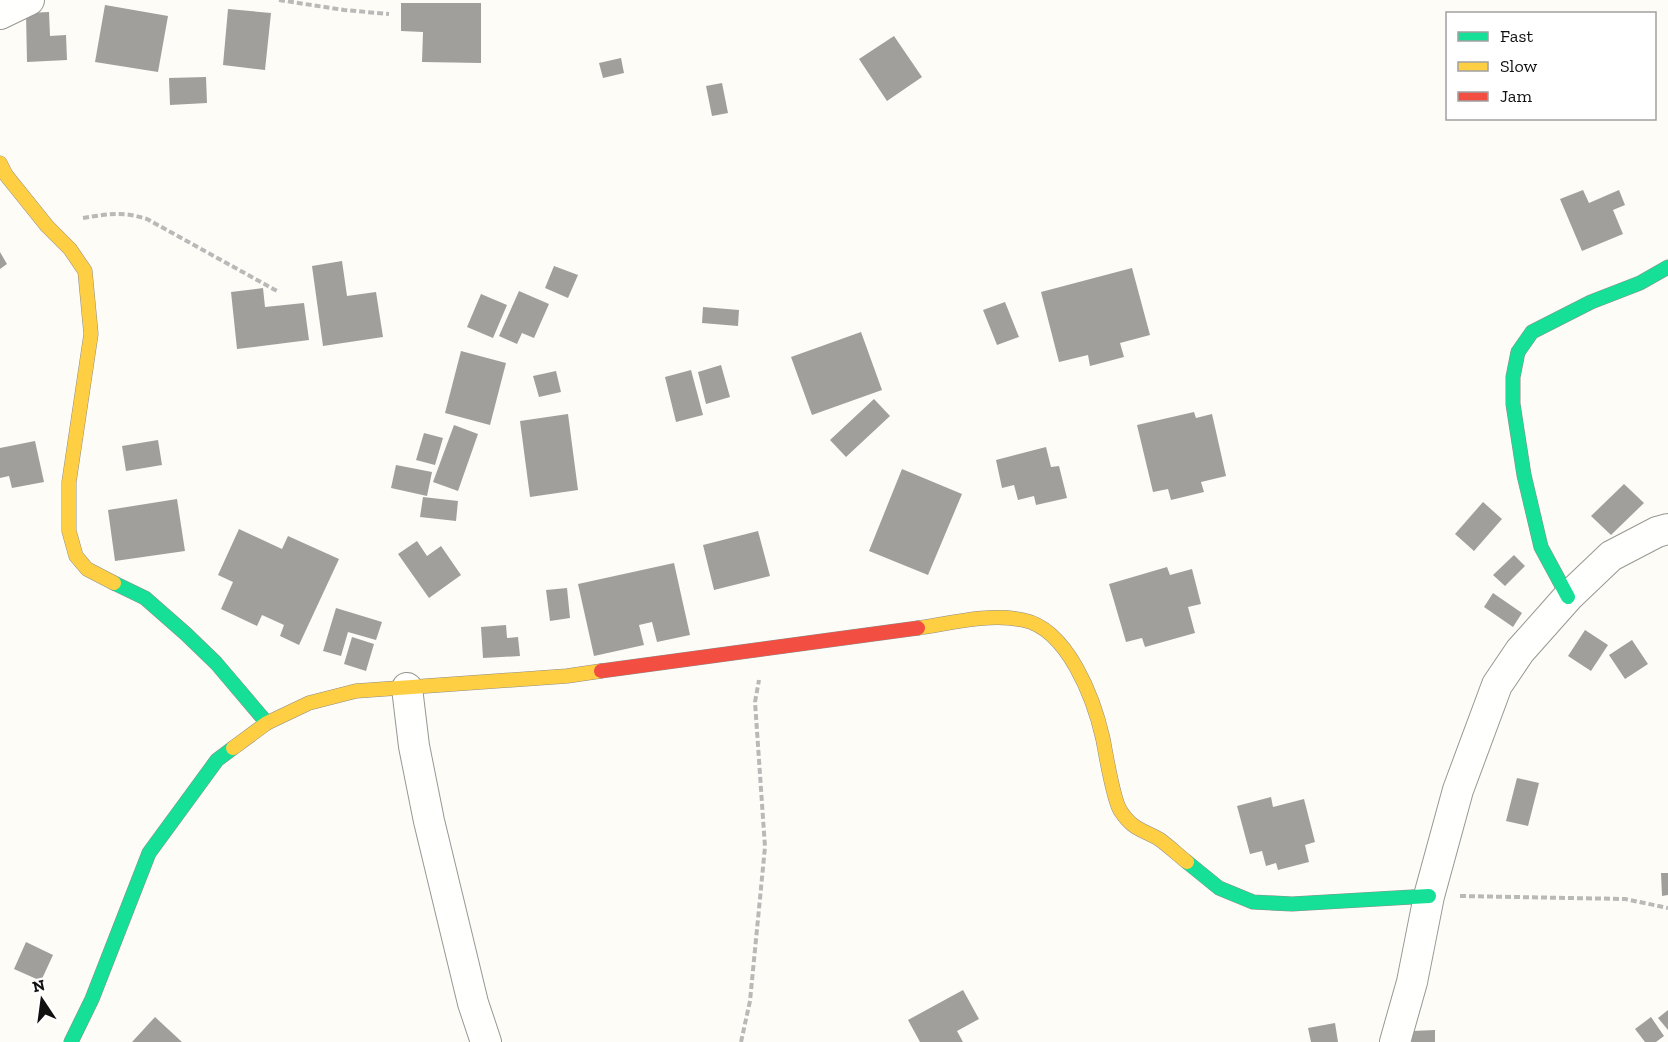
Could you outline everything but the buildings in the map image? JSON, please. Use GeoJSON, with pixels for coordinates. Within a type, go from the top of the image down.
{"type":"FeatureCollection","features":[{"type":"Feature","properties":{"kind":"street"},"geometry":{"type":"LineString","coordinates":[[0,14],[29,0]]}},
{"type":"Feature","properties":{"kind":"street"},"geometry":{"type":"LineString","coordinates":[[0,163],[6,176],[47,226],[70,249],[85,270],[89,292],[91,334],[69,482],[70,537],[76,556],[87,569],[145,598],[216,663],[267,723]]}},
{"type":"Feature","properties":{"kind":"street"},"geometry":{"type":"LineString","coordinates":[[1568,597],[1541,547],[1524,475],[1513,404],[1513,377],[1518,352],[1532,332],[1591,302],[1640,283],[1668,267]]}},
{"type":"Feature","properties":{"kind":"street"},"geometry":{"type":"LineString","coordinates":[[1395,1042],[1412,982],[1429,896],[1458,790],[1497,685],[1520,651],[1568,597],[1611,556],[1657,532],[1668,529]]}},
{"type":"Feature","properties":{"kind":"street"},"geometry":{"type":"LineString","coordinates":[[71,1042],[92,999],[149,853],[217,760],[267,723],[309,703],[356,692],[567,676],[981,619],[1025,620],[1040,626],[1058,641],[1080,674],[1099,723],[1118,807],[1128,821],[1140,831],[1158,839],[1219,888],[1253,902],[1292,904],[1429,896]]}},
{"type":"Feature","properties":{"kind":"street"},"geometry":{"type":"LineString","coordinates":[[407,688],[414,746],[429,821],[473,1003],[486,1042]]}},
{"type":"Feature","properties":{"kind":"path"},"geometry":{"type":"LineString","coordinates":[[279,0],[389,14]]}},
{"type":"Feature","properties":{"kind":"path"},"geometry":{"type":"LineString","coordinates":[[47,226],[117,213],[130,214],[147,219],[277,291]]}},
{"type":"Feature","properties":{"kind":"path"},"geometry":{"type":"LineString","coordinates":[[741,1042],[750,1001],[765,847],[755,702],[759,684],[758,650]]}},
{"type":"Feature","properties":{"kind":"path"},"geometry":{"type":"LineString","coordinates":[[1429,896],[1625,898],[1668,908]]}},
{"type":"Feature","properties":{"kind":"traffic: fast"},"geometry":{"type":"LineString","coordinates":[[1568,597],[1541,547],[1524,475],[1513,404],[1513,377],[1518,352],[1532,332],[1591,302],[1640,283],[1668,267]]}},
{"type":"Feature","properties":{"kind":"traffic: fast"},"geometry":{"type":"LineString","coordinates":[[114,583],[145,598],[186,634],[216,663],[267,723]]}},
{"type":"Feature","properties":{"kind":"traffic: fast"},"geometry":{"type":"LineString","coordinates":[[71,1042],[92,999],[149,853],[217,760],[233,748]]}},
{"type":"Feature","properties":{"kind":"traffic: fast"},"geometry":{"type":"LineString","coordinates":[[1187,862],[1219,888],[1253,902],[1292,904],[1429,896]]}},
{"type":"Feature","properties":{"kind":"traffic: slow"},"geometry":{"type":"LineString","coordinates":[[0,163],[6,175],[47,226],[70,249],[85,271],[91,334],[69,482],[69,531],[76,556],[87,569],[114,583]]}},
{"type":"Feature","properties":{"kind":"traffic: slow"},"geometry":{"type":"LineString","coordinates":[[918,628],[970,620],[1010,618],[1039,626],[1053,637],[1066,651],[1086,686],[1099,723],[1112,786],[1120,810],[1133,825],[1159,839],[1187,862]]}},
{"type":"Feature","properties":{"kind":"traffic: slow"},"geometry":{"type":"LineString","coordinates":[[233,748],[267,723],[309,703],[356,691],[567,676],[601,671]]}},
{"type":"Feature","properties":{"kind":"traffic: jam"},"geometry":{"type":"LineString","coordinates":[[601,671],[918,628]]}}]}
